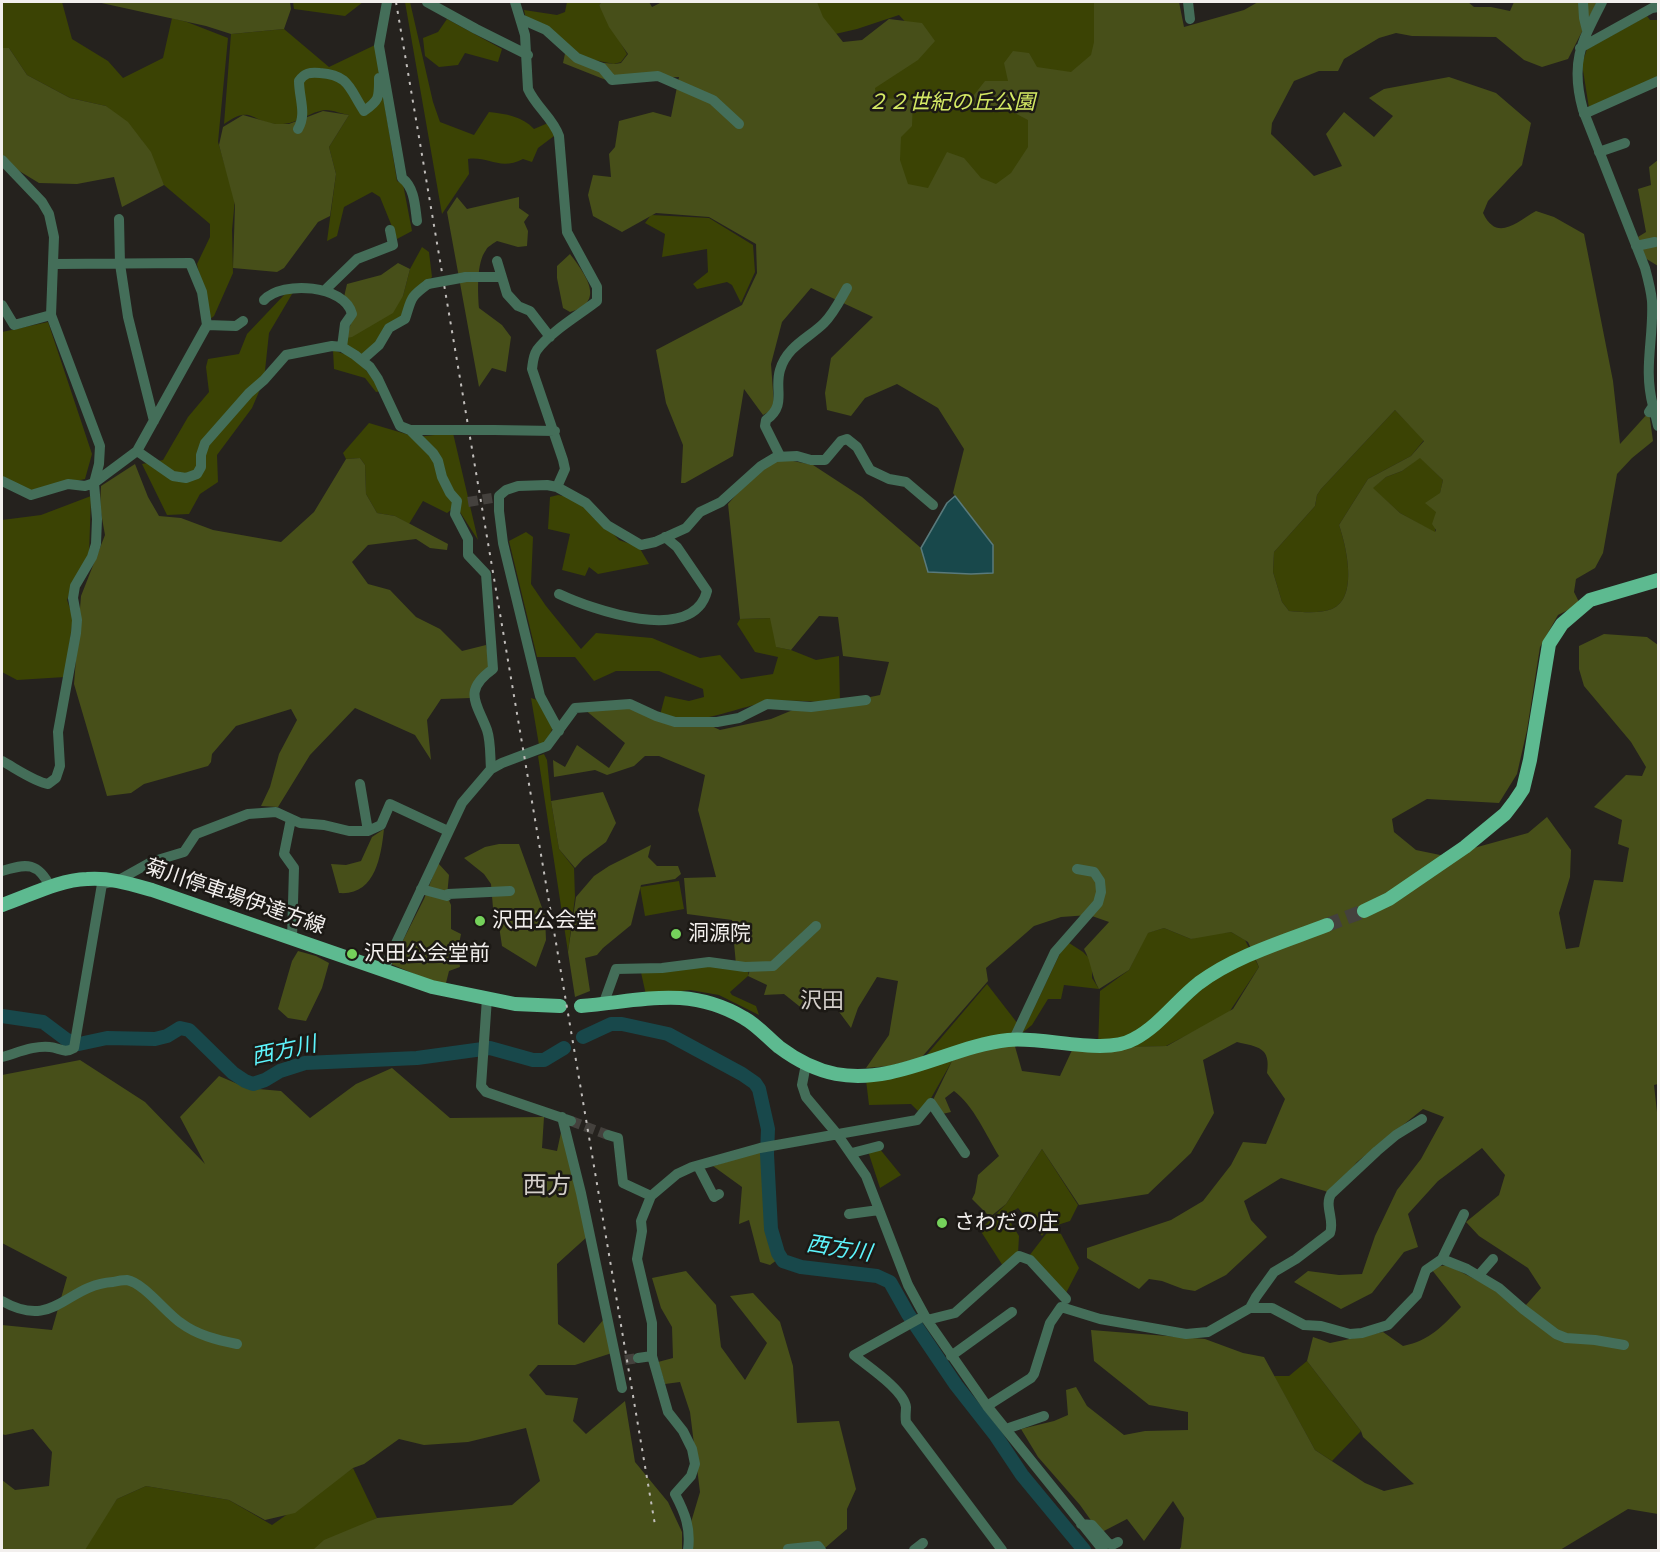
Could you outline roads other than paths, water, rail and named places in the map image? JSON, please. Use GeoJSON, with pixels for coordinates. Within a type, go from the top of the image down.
{"type":"FeatureCollection","features":[{"type":"Feature","properties":{"kind":"main road"},"geometry":{"type":"LineString","coordinates":[[1364,911],[1389,899],[1465,847],[1505,814],[1515,801],[1522,789],[1530,760],[1549,644],[1562,624],[1590,600],[1659,580]]}},
{"type":"Feature","properties":{"kind":"main road","name":"菊川停車場伊達方線"},"geometry":{"type":"LineString","coordinates":[[2,905],[73,880],[88,878],[117,880],[432,987],[515,1004],[560,1006]]}},
{"type":"Feature","properties":{"kind":"main road"},"geometry":{"type":"LineString","coordinates":[[581,1006],[673,997],[704,1001],[746,1019],[781,1048],[806,1064],[836,1074],[884,1074],[986,1044],[1014,1040],[1030,1039],[1096,1045],[1118,1044],[1133,1040],[1149,1029],[1198,984],[1227,964],[1327,925]]}},
{"type":"Feature","properties":{"kind":"street"},"geometry":{"type":"LineString","coordinates":[[387,2],[379,46],[402,178],[409,183],[417,221]]}},
{"type":"Feature","properties":{"kind":"street"},"geometry":{"type":"LineString","coordinates":[[428,2],[528,55]]}},
{"type":"Feature","properties":{"kind":"street"},"geometry":{"type":"LineString","coordinates":[[515,2],[528,55],[528,89],[555,126],[559,136],[567,232],[597,287],[597,301],[550,337],[537,350],[533,358],[532,369],[555,431],[565,469],[557,487]]}},
{"type":"Feature","properties":{"kind":"street"},"geometry":{"type":"LineString","coordinates":[[1188,2],[1190,19]]}},
{"type":"Feature","properties":{"kind":"street"},"geometry":{"type":"LineString","coordinates":[[1583,2],[1587,30]]}},
{"type":"Feature","properties":{"kind":"street"},"geometry":{"type":"LineString","coordinates":[[1602,2],[1580,48],[1577,62],[1577,88],[1584,114],[1645,268],[1655,300],[1648,387],[1656,403],[1649,412],[1655,413],[1659,426]]}},
{"type":"Feature","properties":{"kind":"street"},"geometry":{"type":"LineString","coordinates":[[1580,48],[1652,8],[1659,7]]}},
{"type":"Feature","properties":{"kind":"street"},"geometry":{"type":"LineString","coordinates":[[521,19],[546,30],[578,58],[602,68],[612,80],[658,76],[713,100],[739,124]]}},
{"type":"Feature","properties":{"kind":"street"},"geometry":{"type":"LineString","coordinates":[[298,129],[303,113],[299,81],[303,75],[313,72],[337,75],[344,79],[364,111],[379,97],[379,76],[382,66]]}},
{"type":"Feature","properties":{"kind":"street"},"geometry":{"type":"LineString","coordinates":[[1584,114],[1659,81]]}},
{"type":"Feature","properties":{"kind":"street"},"geometry":{"type":"LineString","coordinates":[[1599,152],[1625,142]]}},
{"type":"Feature","properties":{"kind":"street"},"geometry":{"type":"LineString","coordinates":[[2,160],[42,202],[49,214],[54,237],[51,315],[100,446],[99,464],[94,483],[97,519],[96,544],[92,557],[75,586],[73,598],[77,620],[76,633],[58,732],[60,766],[56,778],[48,784],[39,783],[2,761]]}},
{"type":"Feature","properties":{"kind":"street"},"geometry":{"type":"LineString","coordinates":[[119,219],[120,264],[128,317],[154,422]]}},
{"type":"Feature","properties":{"kind":"street"},"geometry":{"type":"LineString","coordinates":[[324,291],[357,259],[393,245],[390,230]]}},
{"type":"Feature","properties":{"kind":"street"},"geometry":{"type":"LineString","coordinates":[[1636,246],[1655,242]]}},
{"type":"Feature","properties":{"kind":"street"},"geometry":{"type":"LineString","coordinates":[[497,261],[507,294],[518,306],[530,311],[550,337]]}},
{"type":"Feature","properties":{"kind":"street"},"geometry":{"type":"LineString","coordinates":[[2,482],[31,495],[68,484],[85,486],[94,483],[137,452],[207,325],[202,292],[190,263],[54,264]]}},
{"type":"Feature","properties":{"kind":"street"},"geometry":{"type":"LineString","coordinates":[[362,360],[379,345],[389,328],[405,319],[410,300],[428,284],[466,277],[500,277]]}},
{"type":"Feature","properties":{"kind":"street"},"geometry":{"type":"LineString","coordinates":[[264,300],[267,296],[299,287],[324,291],[345,302],[352,314],[345,324],[342,347]]}},
{"type":"Feature","properties":{"kind":"street"},"geometry":{"type":"LineString","coordinates":[[780,456],[765,426],[766,420],[775,413],[778,405],[780,370],[803,338],[823,325],[847,288]]}},
{"type":"Feature","properties":{"kind":"street"},"geometry":{"type":"LineString","coordinates":[[2,304],[14,325],[51,315]]}},
{"type":"Feature","properties":{"kind":"street"},"geometry":{"type":"LineString","coordinates":[[207,325],[237,326],[243,321]]}},
{"type":"Feature","properties":{"kind":"street"},"geometry":{"type":"LineString","coordinates":[[137,452],[173,476],[186,478],[197,474],[201,467],[201,455],[205,443],[286,355],[332,345],[342,347],[370,367],[400,426],[410,430],[555,431]]}},
{"type":"Feature","properties":{"kind":"street"},"geometry":{"type":"LineString","coordinates":[[410,430],[434,453],[450,493],[463,501],[455,514],[468,539],[468,555],[486,574],[493,669],[482,676],[476,686],[474,700],[488,733],[491,769]]}},
{"type":"Feature","properties":{"kind":"street"},"geometry":{"type":"LineString","coordinates":[[559,731],[540,696],[504,543],[496,497],[506,490],[518,486],[557,487],[586,503],[607,525],[641,545],[686,528],[700,512],[721,502],[760,466],[780,456],[825,460],[840,441],[847,439],[856,447],[870,470],[889,479],[906,482],[933,505]]}},
{"type":"Feature","properties":{"kind":"street"},"geometry":{"type":"LineString","coordinates":[[560,594],[586,606],[627,617],[650,620],[677,619],[689,614],[705,599],[707,591],[676,547],[665,537]]}},
{"type":"Feature","properties":{"kind":"street"},"geometry":{"type":"LineString","coordinates":[[383,971],[462,804],[491,769],[548,746],[575,708],[630,704],[675,722],[717,722],[739,718],[767,704],[811,707],[866,700]]}},
{"type":"Feature","properties":{"kind":"street"},"geometry":{"type":"LineString","coordinates":[[360,784],[368,831]]}},
{"type":"Feature","properties":{"kind":"street"},"geometry":{"type":"LineString","coordinates":[[2,1057],[36,1048],[51,1047],[64,1051],[75,1043],[102,884],[117,880],[151,862],[184,852],[196,834],[248,814],[276,812],[300,823],[324,825],[349,831],[368,831],[381,825],[390,804],[448,831]]}},
{"type":"Feature","properties":{"kind":"street"},"geometry":{"type":"LineString","coordinates":[[291,819],[284,854],[294,868],[292,938]]}},
{"type":"Feature","properties":{"kind":"street"},"geometry":{"type":"LineString","coordinates":[[2,871],[14,867],[35,867],[44,875],[51,888]]}},
{"type":"Feature","properties":{"kind":"street"},"geometry":{"type":"LineString","coordinates":[[1014,1040],[1055,952],[1098,903],[1101,892],[1100,881],[1094,872],[1077,869]]}},
{"type":"Feature","properties":{"kind":"street"},"geometry":{"type":"LineString","coordinates":[[421,889],[450,893],[510,891]]}},
{"type":"Feature","properties":{"kind":"street"},"geometry":{"type":"LineString","coordinates":[[450,893],[461,899]]}},
{"type":"Feature","properties":{"kind":"street"},"geometry":{"type":"LineString","coordinates":[[603,1005],[616,969],[662,968],[709,962],[773,966],[816,926]]}},
{"type":"Feature","properties":{"kind":"street"},"geometry":{"type":"LineString","coordinates":[[487,998],[481,1086],[486,1092],[566,1119],[621,1361],[622,1388]]}},
{"type":"Feature","properties":{"kind":"street"},"geometry":{"type":"LineString","coordinates":[[806,1064],[802,1085],[806,1097],[837,1134],[866,1176],[908,1285],[925,1318],[987,1406],[1103,1551]]}},
{"type":"Feature","properties":{"kind":"street"},"geometry":{"type":"LineString","coordinates":[[688,1551],[690,1536],[686,1516],[675,1494],[691,1476],[695,1464],[692,1449],[683,1431],[668,1412],[652,1356],[652,1323],[637,1259],[642,1231],[641,1221],[651,1196],[677,1174],[698,1166],[760,1148],[917,1120],[931,1103],[965,1153]]}},
{"type":"Feature","properties":{"kind":"street"},"geometry":{"type":"LineString","coordinates":[[1250,1308],[1274,1272],[1296,1259],[1330,1233],[1332,1227],[1328,1200],[1331,1194],[1396,1135],[1422,1119]]}},
{"type":"Feature","properties":{"kind":"street"},"geometry":{"type":"LineString","coordinates":[[608,1135],[618,1138],[622,1184],[651,1196]]}},
{"type":"Feature","properties":{"kind":"street"},"geometry":{"type":"LineString","coordinates":[[852,1154],[879,1146]]}},
{"type":"Feature","properties":{"kind":"street"},"geometry":{"type":"LineString","coordinates":[[698,1166],[714,1197],[719,1194]]}},
{"type":"Feature","properties":{"kind":"street"},"geometry":{"type":"LineString","coordinates":[[849,1214],[879,1210]]}},
{"type":"Feature","properties":{"kind":"street"},"geometry":{"type":"LineString","coordinates":[[987,1406],[1031,1378],[1050,1323],[1062,1307],[1100,1319],[1186,1334],[1208,1332],[1250,1308],[1272,1308],[1304,1325],[1321,1326],[1350,1334],[1388,1325],[1417,1295],[1426,1270],[1442,1259],[1464,1214]]}},
{"type":"Feature","properties":{"kind":"street"},"geometry":{"type":"LineString","coordinates":[[1002,1551],[906,1422],[906,1405],[902,1398],[890,1384],[854,1355],[907,1325],[925,1318],[955,1313],[1019,1256],[1030,1260],[1066,1299]]}},
{"type":"Feature","properties":{"kind":"street"},"geometry":{"type":"LineString","coordinates":[[1442,1259],[1479,1275],[1499,1288],[1523,1310],[1556,1334],[1566,1338],[1624,1345]]}},
{"type":"Feature","properties":{"kind":"street"},"geometry":{"type":"LineString","coordinates":[[1479,1275],[1493,1259]]}},
{"type":"Feature","properties":{"kind":"street"},"geometry":{"type":"LineString","coordinates":[[2,1301],[11,1306],[40,1312],[52,1308],[88,1287],[103,1282],[127,1280],[137,1285],[181,1324],[213,1340],[237,1344]]}},
{"type":"Feature","properties":{"kind":"street"},"geometry":{"type":"LineString","coordinates":[[951,1356],[1012,1312]]}},
{"type":"Feature","properties":{"kind":"street"},"geometry":{"type":"LineString","coordinates":[[638,1358],[652,1356]]}},
{"type":"Feature","properties":{"kind":"street"},"geometry":{"type":"LineString","coordinates":[[1005,1429],[1044,1416]]}},
{"type":"Feature","properties":{"kind":"street"},"geometry":{"type":"LineString","coordinates":[[1081,1524],[1092,1525],[1112,1545],[1118,1542]]}},
{"type":"Feature","properties":{"kind":"street"},"geometry":{"type":"LineString","coordinates":[[788,1549],[818,1546],[821,1551]]}},
{"type":"Feature","properties":{"kind":"water"},"geometry":{"type":"Polygon","coordinates":[[[955,496],[993,545],[993,573],[928,572],[921,548],[947,503],[955,496]]]}},
{"type":"Feature","properties":{"kind":"waterway","name":"西方川"},"geometry":{"type":"LineString","coordinates":[[2,1016],[43,1022],[67,1040],[79,1044],[107,1038],[155,1039],[167,1036],[180,1028],[189,1030],[233,1073],[253,1084],[280,1071],[305,1063],[417,1058],[490,1048],[533,1060],[544,1060],[564,1048]]}},
{"type":"Feature","properties":{"kind":"waterway","name":"西方川"},"geometry":{"type":"LineString","coordinates":[[583,1037],[611,1024],[622,1024],[668,1034],[755,1083],[759,1089],[768,1129],[771,1229],[778,1253],[783,1261],[801,1267],[877,1276],[890,1282],[908,1314],[956,1385],[996,1436],[1022,1475],[1084,1550]]}},
{"type":"Feature","properties":{"kind":"tunnel"},"geometry":{"type":"LineString","coordinates":[[468,502],[492,498]]}},
{"type":"Feature","properties":{"kind":"tunnel"},"geometry":{"type":"LineString","coordinates":[[1327,925],[1364,911]]}},
{"type":"Feature","properties":{"kind":"tunnel"},"geometry":{"type":"LineString","coordinates":[[571,1121],[608,1135]]}},
{"type":"Feature","properties":{"kind":"tunnel"},"geometry":{"type":"LineString","coordinates":[[625,1360],[638,1358]]}},
{"type":"Feature","properties":{"kind":"railway"},"geometry":{"type":"LineString","coordinates":[[396,2],[655,1525]]}},
{"type":"Feature","properties":{"kind":"place","name":"沢田公会堂"},"geometry":{"type":"Point","coordinates":[480,921]}},
{"type":"Feature","properties":{"kind":"place","name":"洞源院"},"geometry":{"type":"Point","coordinates":[676,934]}},
{"type":"Feature","properties":{"kind":"place","name":"沢田公会堂前"},"geometry":{"type":"Point","coordinates":[352,954]}},
{"type":"Feature","properties":{"kind":"place","name":"さわだの庄"},"geometry":{"type":"Point","coordinates":[942,1223]}},
{"type":"Feature","properties":{"kind":"district","name":"沢田"},"geometry":{"type":"Point","coordinates":[822,1002]}},
{"type":"Feature","properties":{"kind":"district","name":"西方"},"geometry":{"type":"Point","coordinates":[547,1186]}},
{"type":"Feature","properties":{"kind":"park label","name":"２２世紀の丘公園"},"geometry":{"type":"Point","coordinates":[951,103]}}]}
